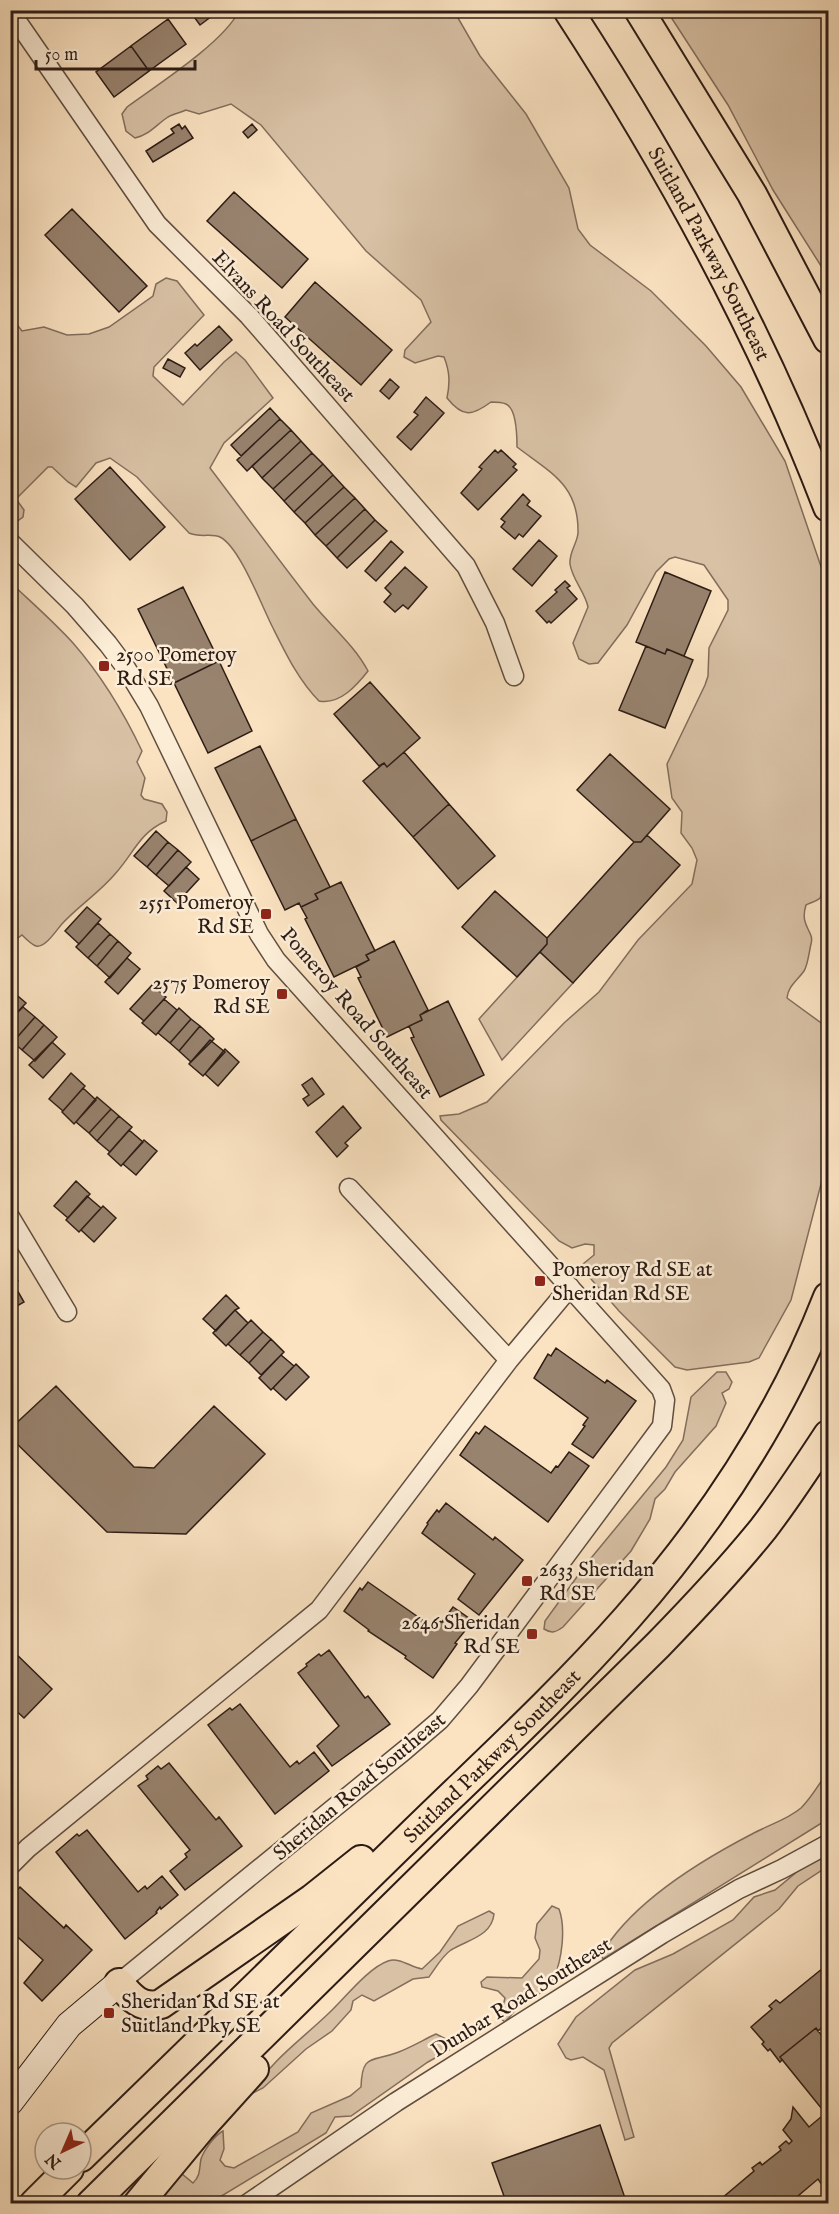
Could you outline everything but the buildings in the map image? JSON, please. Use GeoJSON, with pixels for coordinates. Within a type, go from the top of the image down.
{"type":"FeatureCollection","features":[{"type":"Feature","properties":{"kind":"highway","name":"Suitland Parkway Southeast"},"geometry":{"type":"LineString","coordinates":[[568,10],[627,103],[701,235],[780,393],[828,507]]}},
{"type":"Feature","properties":{"kind":"highway"},"geometry":{"type":"LineString","coordinates":[[639,10],[742,178],[800,282],[828,339]]}},
{"type":"Feature","properties":{"kind":"highway","name":"Suitland Parkway Southeast"},"geometry":{"type":"LineString","coordinates":[[93,2145],[573,1676],[628,1618],[723,1496],[763,1432],[801,1361],[828,1297]]}},
{"type":"Feature","properties":{"kind":"highway","name":"Suitland Parkway Southeast"},"geometry":{"type":"LineString","coordinates":[[91,2204],[686,1616],[762,1530],[828,1435]]}},
{"type":"Feature","properties":{"kind":"highway"},"geometry":{"type":"LineString","coordinates":[[119,1983],[134,2000],[148,2007],[167,2001],[319,1894],[370,1851],[457,1790]]}},
{"type":"Feature","properties":{"kind":"highway"},"geometry":{"type":"LineString","coordinates":[[138,2204],[192,2138],[252,2071],[324,1976]]}},
{"type":"Feature","properties":{"kind":"highway"},"geometry":{"type":"LineString","coordinates":[[34,2204],[57,2181]]}},
{"type":"Feature","properties":{"kind":"main road","name":"Sheridan Road Southeast"},"geometry":{"type":"LineString","coordinates":[[10,2102],[69,2025],[119,1983]]}},
{"type":"Feature","properties":{"kind":"street","name":"Elvans Road Southeast"},"geometry":{"type":"LineString","coordinates":[[10,11],[157,224],[249,316],[466,566],[495,623],[514,676]]}},
{"type":"Feature","properties":{"kind":"street","name":"Pomeroy Road Southeast"},"geometry":{"type":"LineString","coordinates":[[10,542],[75,606],[126,668],[149,706],[260,934],[276,960],[661,1389],[665,1400],[662,1426]]}},
{"type":"Feature","properties":{"kind":"street"},"geometry":{"type":"LineString","coordinates":[[349,1188],[508,1360]]}},
{"type":"Feature","properties":{"kind":"street"},"geometry":{"type":"LineString","coordinates":[[10,1217],[67,1312]]}},
{"type":"Feature","properties":{"kind":"street"},"geometry":{"type":"LineString","coordinates":[[10,1866],[28,1848],[319,1610],[508,1360],[570,1287]]}},
{"type":"Feature","properties":{"kind":"street","name":"Sheridan Road Southeast"},"geometry":{"type":"LineString","coordinates":[[119,1983],[440,1720],[469,1686],[662,1426]]}},
{"type":"Feature","properties":{"kind":"street","name":"Dunbar Road Southeast"},"geometry":{"type":"LineString","coordinates":[[247,2204],[396,2102],[662,1934],[739,1889],[828,1844]]}},
{"type":"Feature","properties":{"kind":"shaded area"},"geometry":{"type":"Polygon","coordinates":[[[239,11],[454,11],[480,56],[526,114],[569,188],[578,229],[590,245],[651,291],[706,346],[741,387],[785,461],[828,587],[828,843],[820,898],[806,905],[804,912],[804,919],[812,939],[807,962],[804,971],[789,990],[787,998],[828,1028],[828,1157],[791,1300],[759,1358],[749,1362],[687,1370],[675,1367],[619,1311],[584,1271],[583,1264],[594,1255],[594,1245],[585,1244],[572,1248],[559,1241],[441,1120],[440,1116],[459,1114],[487,1102],[564,1023],[599,992],[638,940],[692,884],[697,860],[692,848],[681,833],[682,812],[672,798],[667,764],[705,685],[708,676],[709,648],[728,610],[728,600],[704,565],[675,557],[669,559],[656,572],[627,625],[598,663],[589,664],[579,659],[573,643],[588,607],[570,564],[578,533],[574,503],[561,482],[552,473],[517,447],[516,424],[510,407],[503,403],[491,402],[473,412],[463,412],[447,398],[449,378],[444,357],[438,356],[415,363],[404,357],[405,350],[431,322],[421,300],[366,251],[261,125],[231,104],[199,114],[186,110],[168,117],[140,137],[135,138],[126,131],[122,114],[127,107],[204,50],[231,23],[239,11]]]}},
{"type":"Feature","properties":{"kind":"shaded area"},"geometry":{"type":"Polygon","coordinates":[[[667,11],[828,11],[828,277],[773,190],[728,105],[667,11]]]}},
{"type":"Feature","properties":{"kind":"shaded area"},"geometry":{"type":"Polygon","coordinates":[[[166,278],[177,281],[204,315],[154,367],[153,376],[183,405],[236,352],[245,360],[273,398],[224,443],[210,468],[313,604],[350,645],[368,671],[353,688],[334,700],[319,701],[299,676],[250,578],[228,543],[217,536],[189,533],[137,477],[110,458],[96,463],[76,487],[52,467],[48,467],[16,499],[24,510],[23,517],[16,522],[11,518],[11,317],[22,331],[44,327],[67,335],[89,334],[109,327],[153,296],[156,284],[166,278]]]}},
{"type":"Feature","properties":{"kind":"shaded area"},"geometry":{"type":"Polygon","coordinates":[[[10,582],[73,643],[102,681],[142,751],[137,762],[145,778],[141,795],[144,799],[162,804],[167,812],[166,821],[149,831],[109,881],[67,918],[47,942],[39,946],[22,935],[11,943],[10,582]]]}},
{"type":"Feature","properties":{"kind":"shaded area"},"geometry":{"type":"Polygon","coordinates":[[[540,952],[573,983],[502,1060],[479,1019],[540,952]]]}},
{"type":"Feature","properties":{"kind":"shaded area"},"geometry":{"type":"Polygon","coordinates":[[[717,1372],[726,1372],[732,1382],[729,1389],[722,1393],[726,1403],[716,1426],[675,1472],[665,1489],[655,1499],[650,1519],[631,1551],[563,1627],[554,1632],[544,1629],[545,1621],[587,1563],[666,1467],[683,1440],[691,1397],[717,1372]]]}},
{"type":"Feature","properties":{"kind":"shaded area"},"geometry":{"type":"Polygon","coordinates":[[[828,1771],[828,1819],[603,1959],[601,1955],[614,1936],[648,1901],[689,1870],[796,1812],[808,1800],[828,1771]]]}},
{"type":"Feature","properties":{"kind":"shaded area"},"geometry":{"type":"Polygon","coordinates":[[[828,1849],[828,1866],[798,1886],[779,1909],[612,2043],[609,2048],[634,2137],[625,2140],[604,2070],[583,2057],[571,2060],[566,2058],[558,2044],[576,2017],[635,1970],[673,1954],[733,1920],[754,1897],[775,1890],[816,1856],[828,1849]]]}},
{"type":"Feature","properties":{"kind":"shaded area"},"geometry":{"type":"Polygon","coordinates":[[[552,1906],[559,1909],[563,1934],[561,1953],[554,1978],[534,1998],[525,1999],[505,2022],[500,2018],[505,1998],[498,1991],[482,1987],[481,1982],[487,1977],[522,1978],[539,1959],[540,1950],[535,1938],[537,1924],[552,1906]]]}},
{"type":"Feature","properties":{"kind":"shaded area"},"geometry":{"type":"Polygon","coordinates":[[[489,1911],[494,1914],[489,1928],[448,1953],[429,1977],[413,1979],[374,2001],[362,1995],[353,2001],[351,2010],[332,2031],[306,2049],[263,2088],[251,2094],[277,2061],[373,1970],[392,1960],[422,1969],[440,1952],[458,1926],[489,1911]]]}},
{"type":"Feature","properties":{"kind":"shaded area"},"geometry":{"type":"Polygon","coordinates":[[[436,2034],[448,2040],[449,2050],[351,2116],[335,2117],[326,2133],[210,2203],[165,2203],[159,2198],[159,2191],[182,2174],[193,2183],[196,2180],[205,2151],[213,2139],[223,2131],[224,2149],[220,2160],[225,2166],[234,2168],[298,2132],[311,2113],[350,2096],[361,2087],[363,2069],[370,2061],[401,2051],[436,2034]]]}},
{"type":"Feature","properties":{"kind":"place","name":"2500 Pomeroy Rd SE"},"geometry":{"type":"Point","coordinates":[104,666]}},
{"type":"Feature","properties":{"kind":"place","name":"2551 Pomeroy Rd SE"},"geometry":{"type":"Point","coordinates":[266,914]}},
{"type":"Feature","properties":{"kind":"place","name":"2575 Pomeroy Rd SE"},"geometry":{"type":"Point","coordinates":[282,994]}},
{"type":"Feature","properties":{"kind":"place","name":"Pomeroy Rd SE at Sheridan Rd SE"},"geometry":{"type":"Point","coordinates":[540,1281]}},
{"type":"Feature","properties":{"kind":"place","name":"2633 Sheridan Rd SE"},"geometry":{"type":"Point","coordinates":[527,1581]}},
{"type":"Feature","properties":{"kind":"place","name":"2646 Sheridan Rd SE"},"geometry":{"type":"Point","coordinates":[532,1634]}},
{"type":"Feature","properties":{"kind":"place","name":"Sheridan Rd SE at Suitland Pky SE"},"geometry":{"type":"Point","coordinates":[109,2013]}}]}
